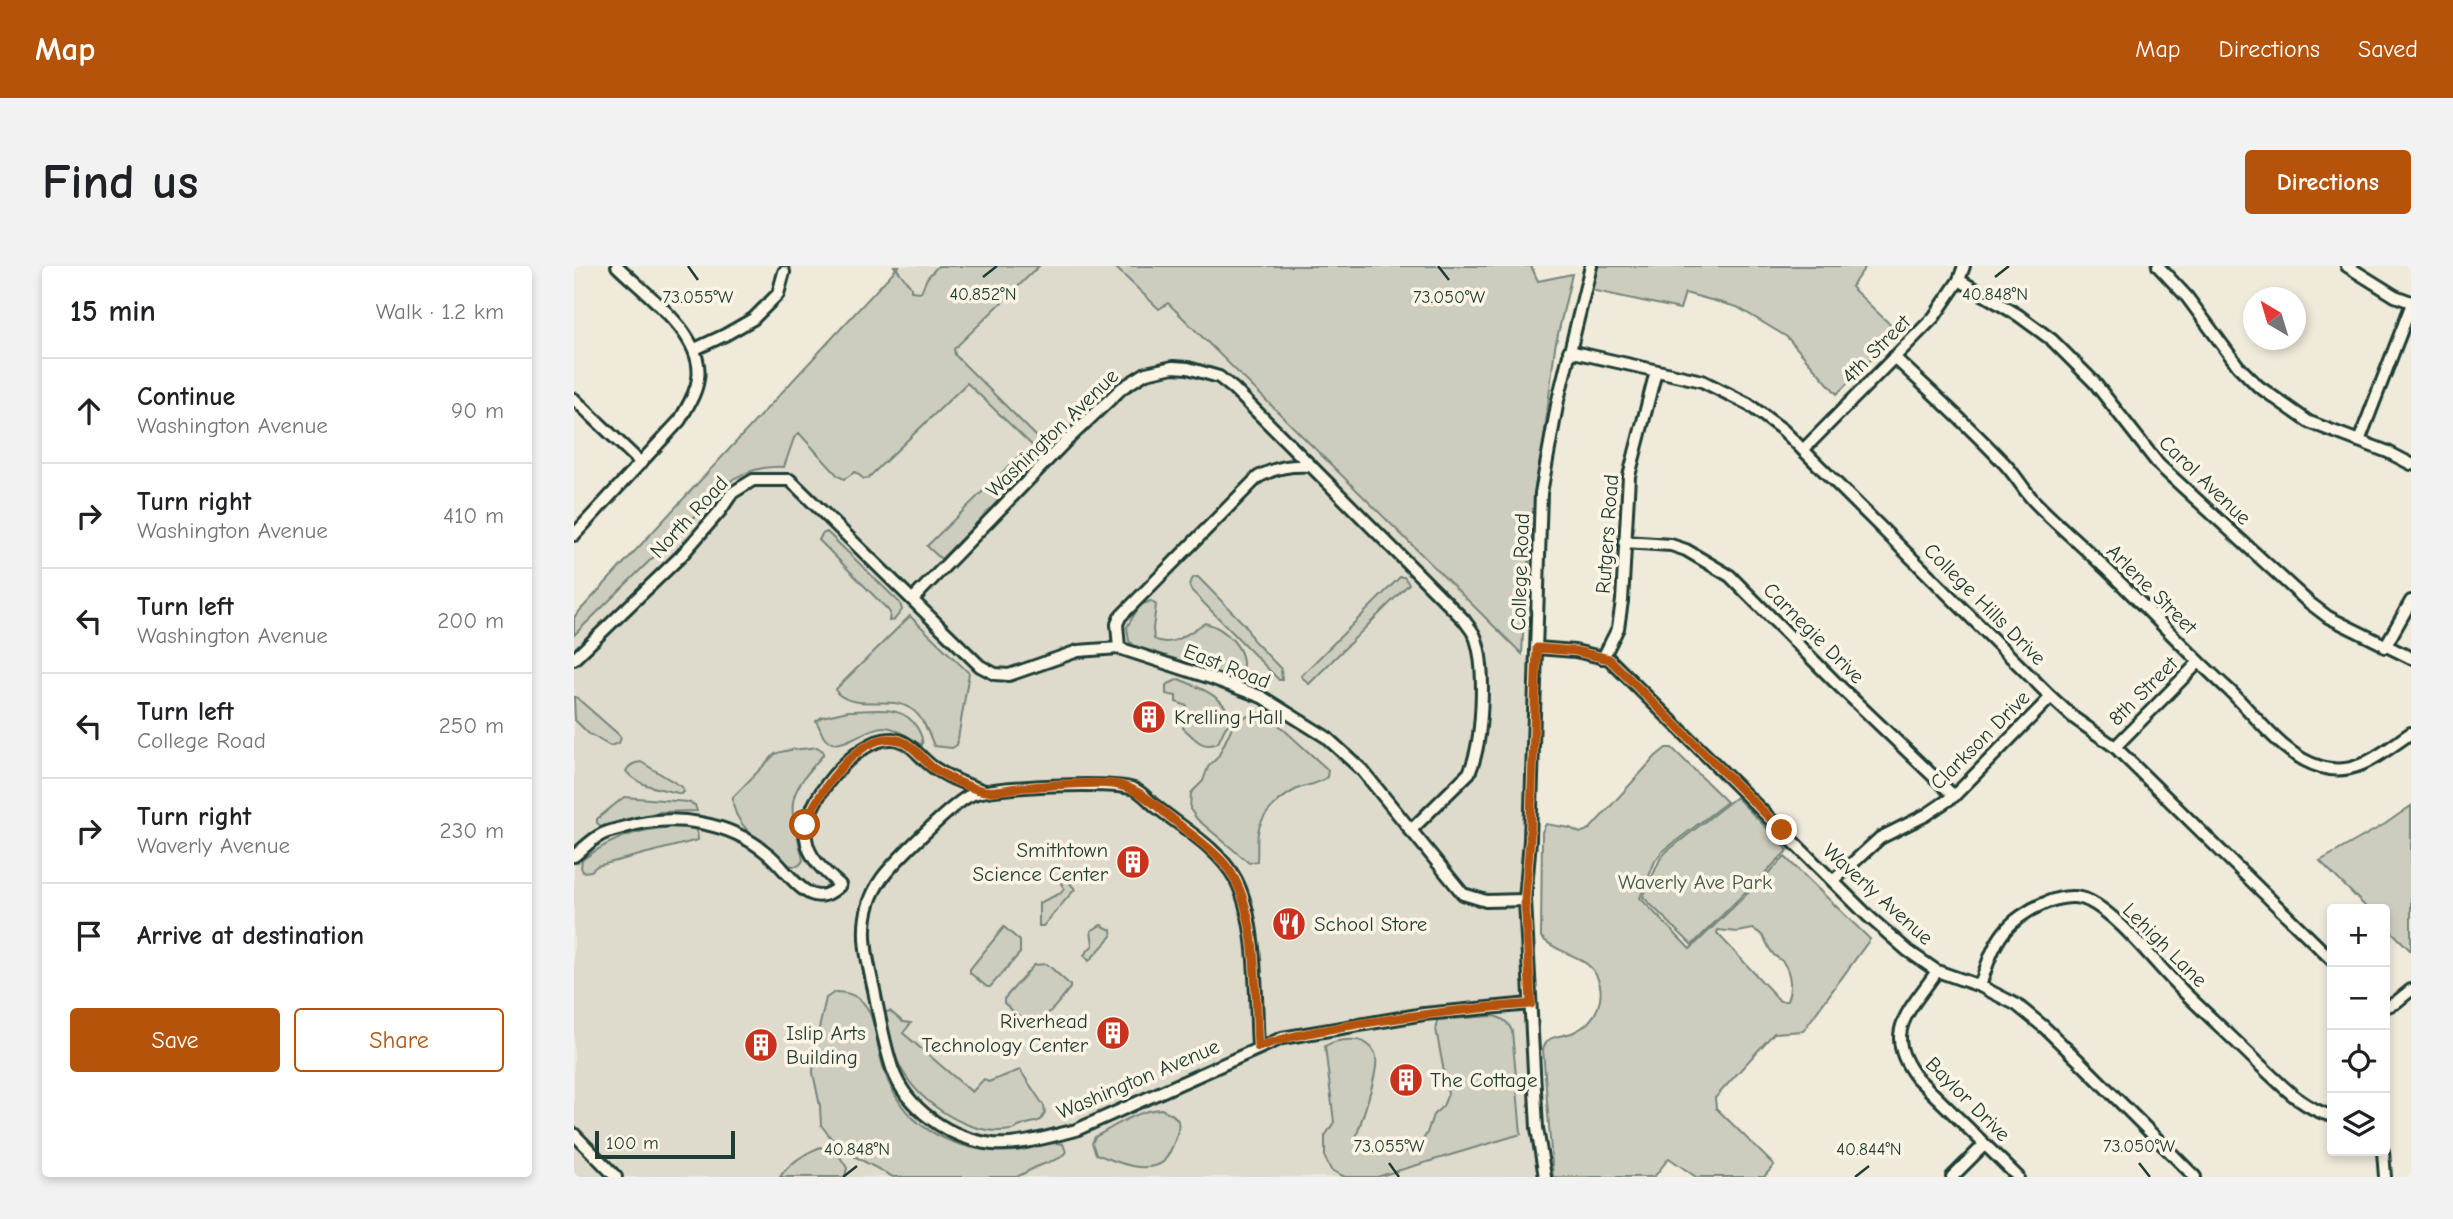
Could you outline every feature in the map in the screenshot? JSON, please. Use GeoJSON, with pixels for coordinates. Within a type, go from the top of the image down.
{"type":"FeatureCollection","features":[{"type":"Feature","properties":{"kind":"street"},"geometry":{"type":"LineString","coordinates":[[574,535],[680,420],[688,407],[698,378],[695,349],[677,324],[617,266]]}},
{"type":"Feature","properties":{"kind":"street","name":"College Road"},"geometry":{"type":"LineString","coordinates":[[1545,1177],[1537,1128],[1525,900],[1530,840],[1541,493],[1558,400],[1591,266]]}},
{"type":"Feature","properties":{"kind":"street","name":"4th Street"},"geometry":{"type":"LineString","coordinates":[[1803,450],[1934,317],[1959,280],[1964,266]]}},
{"type":"Feature","properties":{"kind":"street"},"geometry":{"type":"LineString","coordinates":[[2158,266],[2187,297],[2238,366],[2258,386],[2309,422],[2388,452],[2411,464]]}},
{"type":"Feature","properties":{"kind":"street"},"geometry":{"type":"LineString","coordinates":[[2347,266],[2411,304],[2360,441]]}},
{"type":"Feature","properties":{"kind":"street"},"geometry":{"type":"LineString","coordinates":[[695,349],[753,319],[778,294],[784,272]]}},
{"type":"Feature","properties":{"kind":"street","name":"Carol Avenue"},"geometry":{"type":"LineString","coordinates":[[1959,280],[2018,315],[2052,340],[2094,383],[2159,465],[2307,601],[2328,617],[2411,658]]}},
{"type":"Feature","properties":{"kind":"street","name":"College Hills Drive"},"geometry":{"type":"LineString","coordinates":[[1569,351],[1702,381],[1748,404],[1783,430],[2051,697],[2074,718],[2115,747],[2327,955]]}},
{"type":"Feature","properties":{"kind":"street","name":"Arlene Street"},"geometry":{"type":"LineString","coordinates":[[1894,357],[2003,461],[2034,501],[2281,742],[2320,767],[2338,770],[2352,769],[2368,761],[2411,733]]}},
{"type":"Feature","properties":{"kind":"street","name":"Washington Avenue"},"geometry":{"type":"LineString","coordinates":[[913,599],[1065,442],[1122,388],[1146,373],[1160,369],[1188,368],[1219,377],[1464,620],[1476,638],[1480,667],[1481,735],[1475,762],[1469,773],[1410,831]]}},
{"type":"Feature","properties":{"kind":"street","name":"Rutgers Road"},"geometry":{"type":"LineString","coordinates":[[1603,658],[1618,628],[1629,476],[1656,371]]}},
{"type":"Feature","properties":{"kind":"street"},"geometry":{"type":"LineString","coordinates":[[574,399],[641,464]]}},
{"type":"Feature","properties":{"kind":"street"},"geometry":{"type":"LineString","coordinates":[[1119,648],[1117,624],[1120,617],[1258,477],[1276,468],[1290,465],[1311,466]]}},
{"type":"Feature","properties":{"kind":"street","name":"North Road"},"geometry":{"type":"LineString","coordinates":[[574,659],[674,563],[720,511],[732,493],[753,480],[790,480],[913,599]]}},
{"type":"Feature","properties":{"kind":"street","name":"Carnegie Drive"},"geometry":{"type":"LineString","coordinates":[[1624,542],[1671,545],[1686,550],[1730,576],[1954,796]]}},
{"type":"Feature","properties":{"kind":"street","name":"East Road"},"geometry":{"type":"LineString","coordinates":[[913,599],[974,661],[995,674],[1021,673],[1078,651],[1119,648],[1262,697],[1326,737],[1354,762],[1463,894],[1486,901],[1525,900]]}},
{"type":"Feature","properties":{"kind":"street"},"geometry":{"type":"LineString","coordinates":[[2385,647],[2411,600]]}},
{"type":"Feature","properties":{"kind":"street","name":"Waverly Avenue"},"geometry":{"type":"LineString","coordinates":[[1537,648],[1575,651],[1610,660],[1833,881],[1908,951],[1937,971],[1980,985],[2017,1005],[2044,1027],[2195,1177]]}},
{"type":"Feature","properties":{"kind":"street","name":"8th Street"},"geometry":{"type":"LineString","coordinates":[[2115,747],[2198,663]]}},
{"type":"Feature","properties":{"kind":"street","name":"Clarkson Drive"},"geometry":{"type":"LineString","coordinates":[[1833,881],[1880,838],[1926,815],[1954,796],[2051,697]]}},
{"type":"Feature","properties":{"kind":"street","name":"Washington Avenue"},"geometry":{"type":"LineString","coordinates":[[574,856],[601,835],[637,824],[676,820],[713,824],[752,841],[797,883],[812,895],[818,896],[834,891],[840,885],[813,858],[805,825],[811,809],[846,762],[868,745],[884,739],[896,739],[909,745],[933,768],[985,792]]}},
{"type":"Feature","properties":{"kind":"street","name":"Washington Avenue"},"geometry":{"type":"LineString","coordinates":[[1258,1047],[1254,964],[1247,907],[1235,880],[1220,859],[1138,790],[1112,784],[985,792],[967,797],[947,812],[883,877],[872,895],[863,928],[870,973],[892,1069],[915,1105],[949,1131],[994,1144],[1041,1138],[1083,1128],[1258,1047],[1292,1036],[1424,1014],[1531,1004]]}},
{"type":"Feature","properties":{"kind":"street","name":"Lehigh Lane"},"geometry":{"type":"LineString","coordinates":[[1980,985],[1991,954],[2004,931],[2025,913],[2045,903],[2067,897],[2088,900],[2109,915],[2180,989],[2284,1088],[2303,1104],[2327,1114]]}},
{"type":"Feature","properties":{"kind":"street","name":"Baylor Drive"},"geometry":{"type":"LineString","coordinates":[[1937,971],[1899,1029],[1899,1048],[1917,1079],[2018,1177]]}},
{"type":"Feature","properties":{"kind":"street"},"geometry":{"type":"LineString","coordinates":[[2390,1005],[2411,990]]}},
{"type":"Feature","properties":{"kind":"street"},"geometry":{"type":"LineString","coordinates":[[574,1134],[616,1177]]}},
{"type":"Feature","properties":{"kind":"street"},"geometry":{"type":"LineString","coordinates":[[1952,1177],[1984,1145]]}},
{"type":"Feature","properties":{"kind":"street"},"geometry":{"type":"LineString","coordinates":[[2383,1156],[2385,1177]]}},
{"type":"Feature","properties":{"kind":"shaded area"},"geometry":{"type":"Polygon","coordinates":[[[899,266],[1131,266],[1522,654],[1537,661],[1525,900],[1545,1177],[574,1177],[574,617],[899,266]]]}},
{"type":"Feature","properties":{"kind":"green space"},"geometry":{"type":"Polygon","coordinates":[[[894,266],[899,266],[897,269],[911,287],[911,291],[921,292],[927,278],[938,266],[1039,266],[954,349],[955,355],[1043,443],[1044,449],[1039,452],[967,383],[867,479],[855,472],[844,479],[838,476],[799,433],[794,438],[784,467],[758,469],[733,479],[574,635],[574,617],[896,269],[894,266]]]}},
{"type":"Feature","properties":{"kind":"green space"},"geometry":{"type":"Polygon","coordinates":[[[1114,266],[1531,266],[1538,281],[1572,274],[1555,347],[1525,596],[1522,654],[1168,303],[1159,309],[1114,266]]]}},
{"type":"Feature","properties":{"kind":"green space"},"geometry":{"type":"Polygon","coordinates":[[[1598,266],[1866,266],[1851,287],[1898,332],[1837,394],[1787,337],[1737,307],[1685,293],[1680,309],[1591,290],[1598,266]]]}},
{"type":"Feature","properties":{"kind":"green space"},"geometry":{"type":"Polygon","coordinates":[[[1021,454],[1027,456],[1030,461],[1029,471],[941,559],[927,546],[1021,454]]]}},
{"type":"Feature","properties":{"kind":"green space"},"geometry":{"type":"Polygon","coordinates":[[[827,532],[900,603],[902,610],[894,620],[889,621],[888,610],[819,540],[822,534],[827,532]]]}},
{"type":"Feature","properties":{"kind":"green space"},"geometry":{"type":"Polygon","coordinates":[[[1194,577],[1198,577],[1245,625],[1253,640],[1281,669],[1282,680],[1279,680],[1191,590],[1189,584],[1194,577]]]}},
{"type":"Feature","properties":{"kind":"green space"},"geometry":{"type":"Polygon","coordinates":[[[1400,577],[1404,577],[1409,584],[1309,684],[1301,676],[1400,577]]]}},
{"type":"Feature","properties":{"kind":"green space"},"geometry":{"type":"Polygon","coordinates":[[[1151,601],[1156,605],[1154,639],[1161,642],[1174,641],[1205,623],[1213,626],[1227,635],[1238,648],[1242,655],[1242,672],[1232,678],[1136,647],[1129,641],[1127,627],[1140,605],[1151,601]]]}},
{"type":"Feature","properties":{"kind":"green space"},"geometry":{"type":"Polygon","coordinates":[[[910,616],[969,673],[957,745],[952,748],[934,746],[919,716],[911,709],[893,703],[854,701],[837,693],[836,689],[910,616]]]}},
{"type":"Feature","properties":{"kind":"green space"},"geometry":{"type":"Polygon","coordinates":[[[1179,679],[1211,694],[1229,712],[1232,720],[1218,743],[1203,744],[1183,728],[1187,706],[1176,702],[1176,696],[1166,694],[1166,685],[1179,679]]]}},
{"type":"Feature","properties":{"kind":"green space"},"geometry":{"type":"Polygon","coordinates":[[[574,697],[618,734],[621,738],[619,743],[610,746],[588,733],[575,720],[574,697]]]}},
{"type":"Feature","properties":{"kind":"green space"},"geometry":{"type":"Polygon","coordinates":[[[888,710],[905,715],[918,729],[922,745],[899,731],[883,727],[843,742],[829,742],[816,721],[848,711],[888,710]]]}},
{"type":"Feature","properties":{"kind":"green space"},"geometry":{"type":"Polygon","coordinates":[[[1261,713],[1269,716],[1328,770],[1324,780],[1297,789],[1269,810],[1259,828],[1257,861],[1249,863],[1197,819],[1190,809],[1191,793],[1203,781],[1208,767],[1218,757],[1232,727],[1245,717],[1261,713]]]}},
{"type":"Feature","properties":{"kind":"green space"},"geometry":{"type":"Polygon","coordinates":[[[817,747],[823,751],[823,755],[800,783],[793,804],[803,860],[797,866],[788,865],[744,827],[734,807],[733,797],[775,754],[817,747]]]}},
{"type":"Feature","properties":{"kind":"green space"},"geometry":{"type":"Polygon","coordinates":[[[1666,748],[1672,748],[1727,802],[1662,852],[1655,861],[1640,898],[1690,949],[1785,857],[1870,939],[1803,1031],[1774,1033],[1715,1098],[1716,1108],[1774,1165],[1764,1177],[1696,1177],[1669,1158],[1654,1177],[1553,1177],[1543,1050],[1551,1038],[1574,1032],[1589,1022],[1598,1007],[1600,990],[1599,981],[1590,967],[1541,937],[1542,832],[1546,824],[1570,828],[1580,833],[1590,829],[1666,748]],[[1753,929],[1738,932],[1718,930],[1717,933],[1780,1001],[1787,1001],[1790,986],[1788,971],[1753,929]]]}},
{"type":"Feature","properties":{"kind":"green space"},"geometry":{"type":"Polygon","coordinates":[[[641,762],[682,787],[684,792],[681,794],[659,789],[637,781],[626,771],[632,764],[641,762]]]}},
{"type":"Feature","properties":{"kind":"green space"},"geometry":{"type":"Polygon","coordinates":[[[624,797],[688,802],[695,805],[697,811],[659,812],[601,826],[597,823],[597,819],[624,797]]]}},
{"type":"Feature","properties":{"kind":"green space","name":"Waverly Ave Park"},"geometry":{"type":"Polygon","coordinates":[[[1736,797],[1788,850],[1692,945],[1643,897],[1660,859],[1666,852],[1736,797]]]}},
{"type":"Feature","properties":{"kind":"green space"},"geometry":{"type":"Polygon","coordinates":[[[2411,806],[2411,951],[2390,930],[2390,904],[2363,904],[2320,861],[2411,806]]]}},
{"type":"Feature","properties":{"kind":"green space"},"geometry":{"type":"Polygon","coordinates":[[[687,826],[697,829],[698,840],[583,872],[582,860],[619,838],[657,828],[687,826]]]}},
{"type":"Feature","properties":{"kind":"green space"},"geometry":{"type":"Polygon","coordinates":[[[1061,873],[1075,889],[1043,926],[1039,926],[1039,903],[1061,893],[1064,888],[1059,879],[1061,873]]]}},
{"type":"Feature","properties":{"kind":"green space"},"geometry":{"type":"Polygon","coordinates":[[[1101,925],[1111,930],[1112,936],[1089,961],[1084,955],[1093,945],[1091,931],[1101,925]]]}},
{"type":"Feature","properties":{"kind":"green space"},"geometry":{"type":"Polygon","coordinates":[[[1004,927],[1020,941],[1020,953],[990,987],[987,987],[970,973],[970,969],[1004,927]]]}},
{"type":"Feature","properties":{"kind":"green space"},"geometry":{"type":"Polygon","coordinates":[[[1047,964],[1070,988],[1043,1018],[1029,1021],[1015,1013],[1004,1003],[1004,999],[1034,965],[1047,964]]]}},
{"type":"Feature","properties":{"kind":"green space"},"geometry":{"type":"Polygon","coordinates":[[[835,992],[858,998],[865,1006],[874,1025],[883,1066],[891,1087],[907,1112],[930,1131],[971,1148],[1016,1151],[1057,1143],[1063,1144],[1066,1152],[1060,1158],[1017,1177],[893,1177],[848,1153],[821,1125],[813,1073],[815,1046],[826,998],[835,992]]]}},
{"type":"Feature","properties":{"kind":"green space"},"geometry":{"type":"Polygon","coordinates":[[[890,1011],[903,1022],[911,1023],[903,1033],[972,1092],[984,1079],[988,1082],[1020,1070],[1044,1106],[1045,1113],[1041,1120],[1015,1129],[996,1131],[964,1123],[934,1106],[910,1083],[899,1064],[883,1013],[890,1011]]]}},
{"type":"Feature","properties":{"kind":"green space"},"geometry":{"type":"Polygon","coordinates":[[[1493,1016],[1505,1021],[1512,1031],[1521,1134],[1377,1177],[1345,1177],[1331,1170],[1325,1158],[1325,1136],[1334,1122],[1325,1046],[1336,1041],[1357,1040],[1372,1048],[1376,1057],[1375,1074],[1356,1138],[1361,1142],[1407,1152],[1419,1146],[1433,1115],[1443,1106],[1448,1094],[1436,1029],[1437,1020],[1493,1016]]]}},
{"type":"Feature","properties":{"kind":"green space"},"geometry":{"type":"Polygon","coordinates":[[[1161,1109],[1178,1121],[1176,1138],[1163,1162],[1136,1167],[1096,1154],[1092,1143],[1095,1137],[1135,1115],[1161,1109]]]}},
{"type":"Feature","properties":{"kind":"green space"},"geometry":{"type":"Polygon","coordinates":[[[820,1147],[840,1157],[847,1168],[845,1177],[780,1177],[798,1159],[820,1147]]]}},
{"type":"Feature","properties":{"kind":"place","name":"Krelling Hall"},"geometry":{"type":"Point","coordinates":[1149,717]}},
{"type":"Feature","properties":{"kind":"place","name":"Smithtown Science Center"},"geometry":{"type":"Point","coordinates":[1133,862]}},
{"type":"Feature","properties":{"kind":"place","name":"School Store"},"geometry":{"type":"Point","coordinates":[1289,924]}},
{"type":"Feature","properties":{"kind":"place","name":"Riverhead Technology Center"},"geometry":{"type":"Point","coordinates":[1113,1033]}},
{"type":"Feature","properties":{"kind":"place","name":"Islip Arts Building"},"geometry":{"type":"Point","coordinates":[761,1045]}},
{"type":"Feature","properties":{"kind":"place","name":"The Cottage"},"geometry":{"type":"Point","coordinates":[1406,1080]}},
{"type":"Feature","properties":{"kind":"route"},"geometry":{"type":"LineString","coordinates":[[805,825],[811,809],[846,762],[868,745],[884,739],[896,739],[909,745],[933,768],[985,792],[1015,788],[1112,784],[1138,790],[1220,859],[1235,880],[1247,907],[1254,964],[1258,1047],[1282,1038],[1424,1014],[1531,1004],[1525,900],[1530,840],[1537,648],[1575,651],[1609,659],[1782,830]]}}]}
